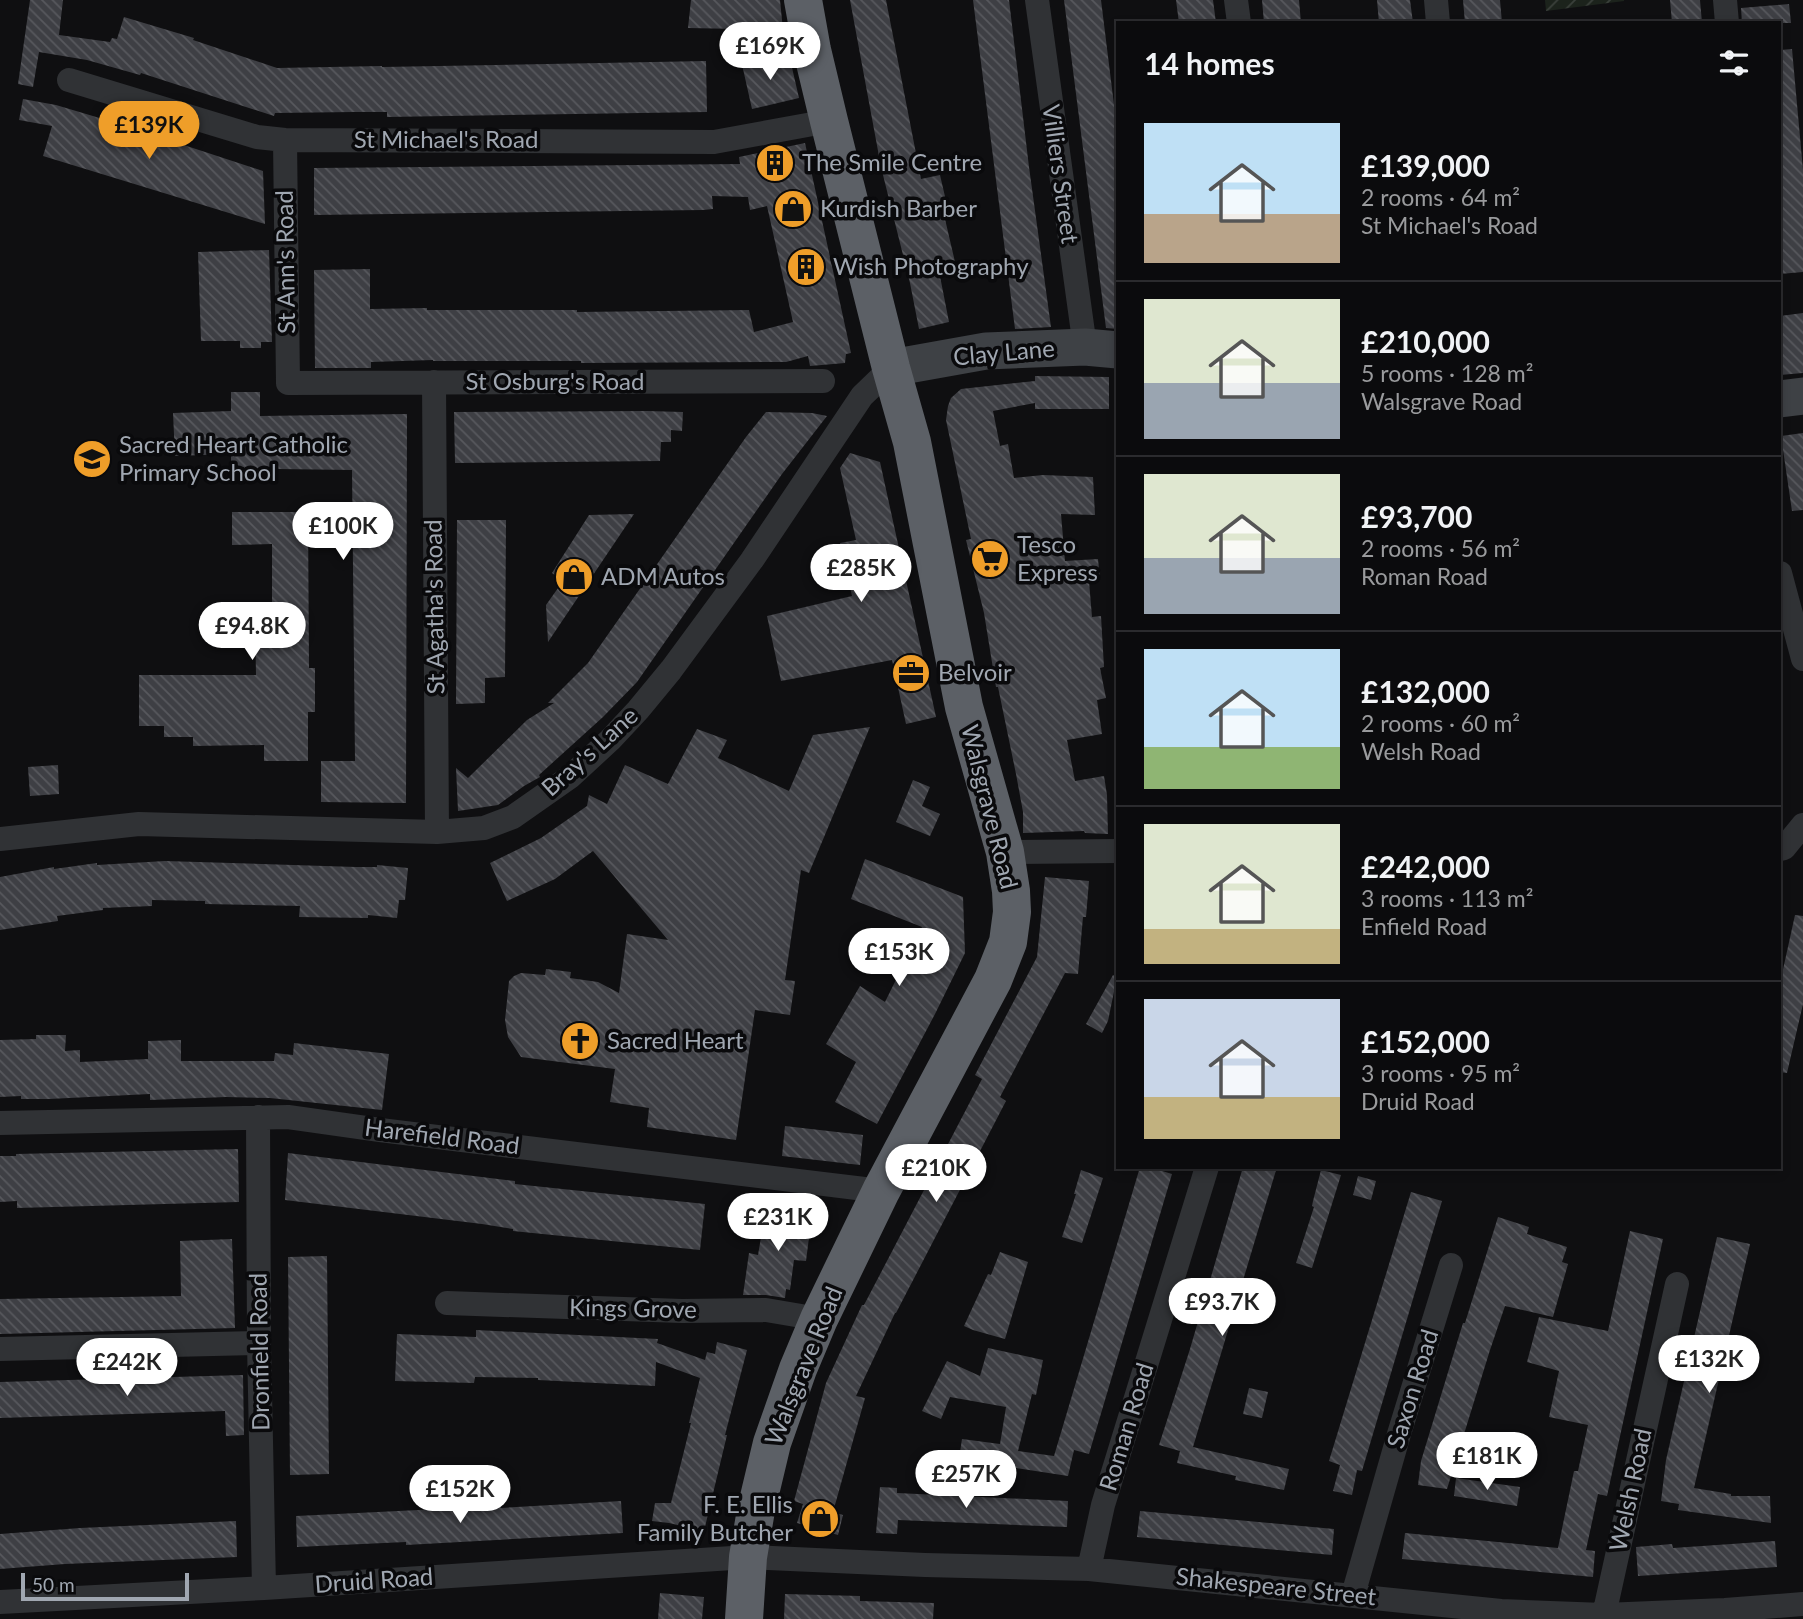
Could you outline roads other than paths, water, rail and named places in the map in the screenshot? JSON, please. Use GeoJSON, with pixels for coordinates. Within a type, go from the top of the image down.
{"type":"FeatureCollection","features":[{"type":"Feature","properties":{"kind":"highway","name":"Walsgrave Road"},"geometry":{"type":"LineString","coordinates":[[744,1619],[748,1557],[756,1510],[772,1443],[798,1369],[881,1191],[993,980],[1006,951],[1011,928],[1012,903],[1005,852],[964,706],[912,442],[829,121],[803,0]]}},
{"type":"Feature","properties":{"kind":"street","name":"Villiers Street"},"geometry":{"type":"LineString","coordinates":[[1037,0],[1102,349]]}},
{"type":"Feature","properties":{"kind":"street"},"geometry":{"type":"LineString","coordinates":[[1237,0],[1239,21]]}},
{"type":"Feature","properties":{"kind":"street"},"geometry":{"type":"LineString","coordinates":[[1436,0],[1438,21]]}},
{"type":"Feature","properties":{"kind":"street"},"geometry":{"type":"LineString","coordinates":[[1725,0],[1727,21]]}},
{"type":"Feature","properties":{"kind":"street","name":"St Michael's Road"},"geometry":{"type":"LineString","coordinates":[[69,80],[257,137],[285,140],[714,142],[829,121]]}},
{"type":"Feature","properties":{"kind":"street","name":"St Ann's Road"},"geometry":{"type":"LineString","coordinates":[[285,140],[288,383]]}},
{"type":"Feature","properties":{"kind":"street","name":"Clay Lane"},"geometry":{"type":"LineString","coordinates":[[891,368],[986,351],[1102,349]]}},
{"type":"Feature","properties":{"kind":"street","name":"Bray's Lane"},"geometry":{"type":"LineString","coordinates":[[0,839],[139,824],[437,832],[484,828],[513,817],[569,777],[638,710],[752,560],[862,396],[891,368]]}},
{"type":"Feature","properties":{"kind":"street","name":"St Osburg's Road"},"geometry":{"type":"LineString","coordinates":[[288,383],[823,381]]}},
{"type":"Feature","properties":{"kind":"street","name":"St Agatha's Road"},"geometry":{"type":"LineString","coordinates":[[434,382],[437,832]]}},
{"type":"Feature","properties":{"kind":"street"},"geometry":{"type":"LineString","coordinates":[[1781,399],[1803,396]]}},
{"type":"Feature","properties":{"kind":"street"},"geometry":{"type":"LineString","coordinates":[[1781,577],[1803,659]]}},
{"type":"Feature","properties":{"kind":"street"},"geometry":{"type":"LineString","coordinates":[[1781,849],[1803,825]]}},
{"type":"Feature","properties":{"kind":"street"},"geometry":{"type":"LineString","coordinates":[[1005,852],[1116,851]]}},
{"type":"Feature","properties":{"kind":"street","name":"Dronfield Road"},"geometry":{"type":"LineString","coordinates":[[258,1117],[264,1588]]}},
{"type":"Feature","properties":{"kind":"street","name":"Harefield Road"},"geometry":{"type":"LineString","coordinates":[[0,1123],[288,1117],[881,1191]]}},
{"type":"Feature","properties":{"kind":"street","name":"Roman Road"},"geometry":{"type":"LineString","coordinates":[[1088,1569],[1103,1505],[1206,1169]]}},
{"type":"Feature","properties":{"kind":"street","name":"Saxon Road"},"geometry":{"type":"LineString","coordinates":[[1353,1595],[1451,1265]]}},
{"type":"Feature","properties":{"kind":"street","name":"Welsh Road"},"geometry":{"type":"LineString","coordinates":[[1604,1615],[1677,1283]]}},
{"type":"Feature","properties":{"kind":"street","name":"Kings Grove"},"geometry":{"type":"LineString","coordinates":[[447,1303],[682,1311],[766,1310],[819,1320]]}},
{"type":"Feature","properties":{"kind":"street"},"geometry":{"type":"LineString","coordinates":[[0,1349],[259,1343]]}},
{"type":"Feature","properties":{"kind":"street","name":"Shakespeare Street"},"geometry":{"type":"LineString","coordinates":[[748,1557],[1088,1569],[1501,1611],[1604,1615],[1803,1604]]}},
{"type":"Feature","properties":{"kind":"street","name":"Druid Road"},"geometry":{"type":"LineString","coordinates":[[0,1602],[748,1557]]}},
{"type":"Feature","properties":{"kind":"place","name":"The Smile Centre"},"geometry":{"type":"Point","coordinates":[775,163]}},
{"type":"Feature","properties":{"kind":"place","name":"Kurdish Barber"},"geometry":{"type":"Point","coordinates":[793,209]}},
{"type":"Feature","properties":{"kind":"place","name":"Wish Photography"},"geometry":{"type":"Point","coordinates":[806,267]}},
{"type":"Feature","properties":{"kind":"place","name":"Sacred Heart Catholic Primary School"},"geometry":{"type":"Point","coordinates":[92,459]}},
{"type":"Feature","properties":{"kind":"place","name":"Tesco Express"},"geometry":{"type":"Point","coordinates":[990,559]}},
{"type":"Feature","properties":{"kind":"place","name":"ADM Autos"},"geometry":{"type":"Point","coordinates":[574,577]}},
{"type":"Feature","properties":{"kind":"place","name":"Belvoir"},"geometry":{"type":"Point","coordinates":[911,673]}},
{"type":"Feature","properties":{"kind":"place","name":"Sacred Heart"},"geometry":{"type":"Point","coordinates":[580,1041]}},
{"type":"Feature","properties":{"kind":"place","name":"F. E. Ellis Family Butcher"},"geometry":{"type":"Point","coordinates":[820,1519]}}]}
